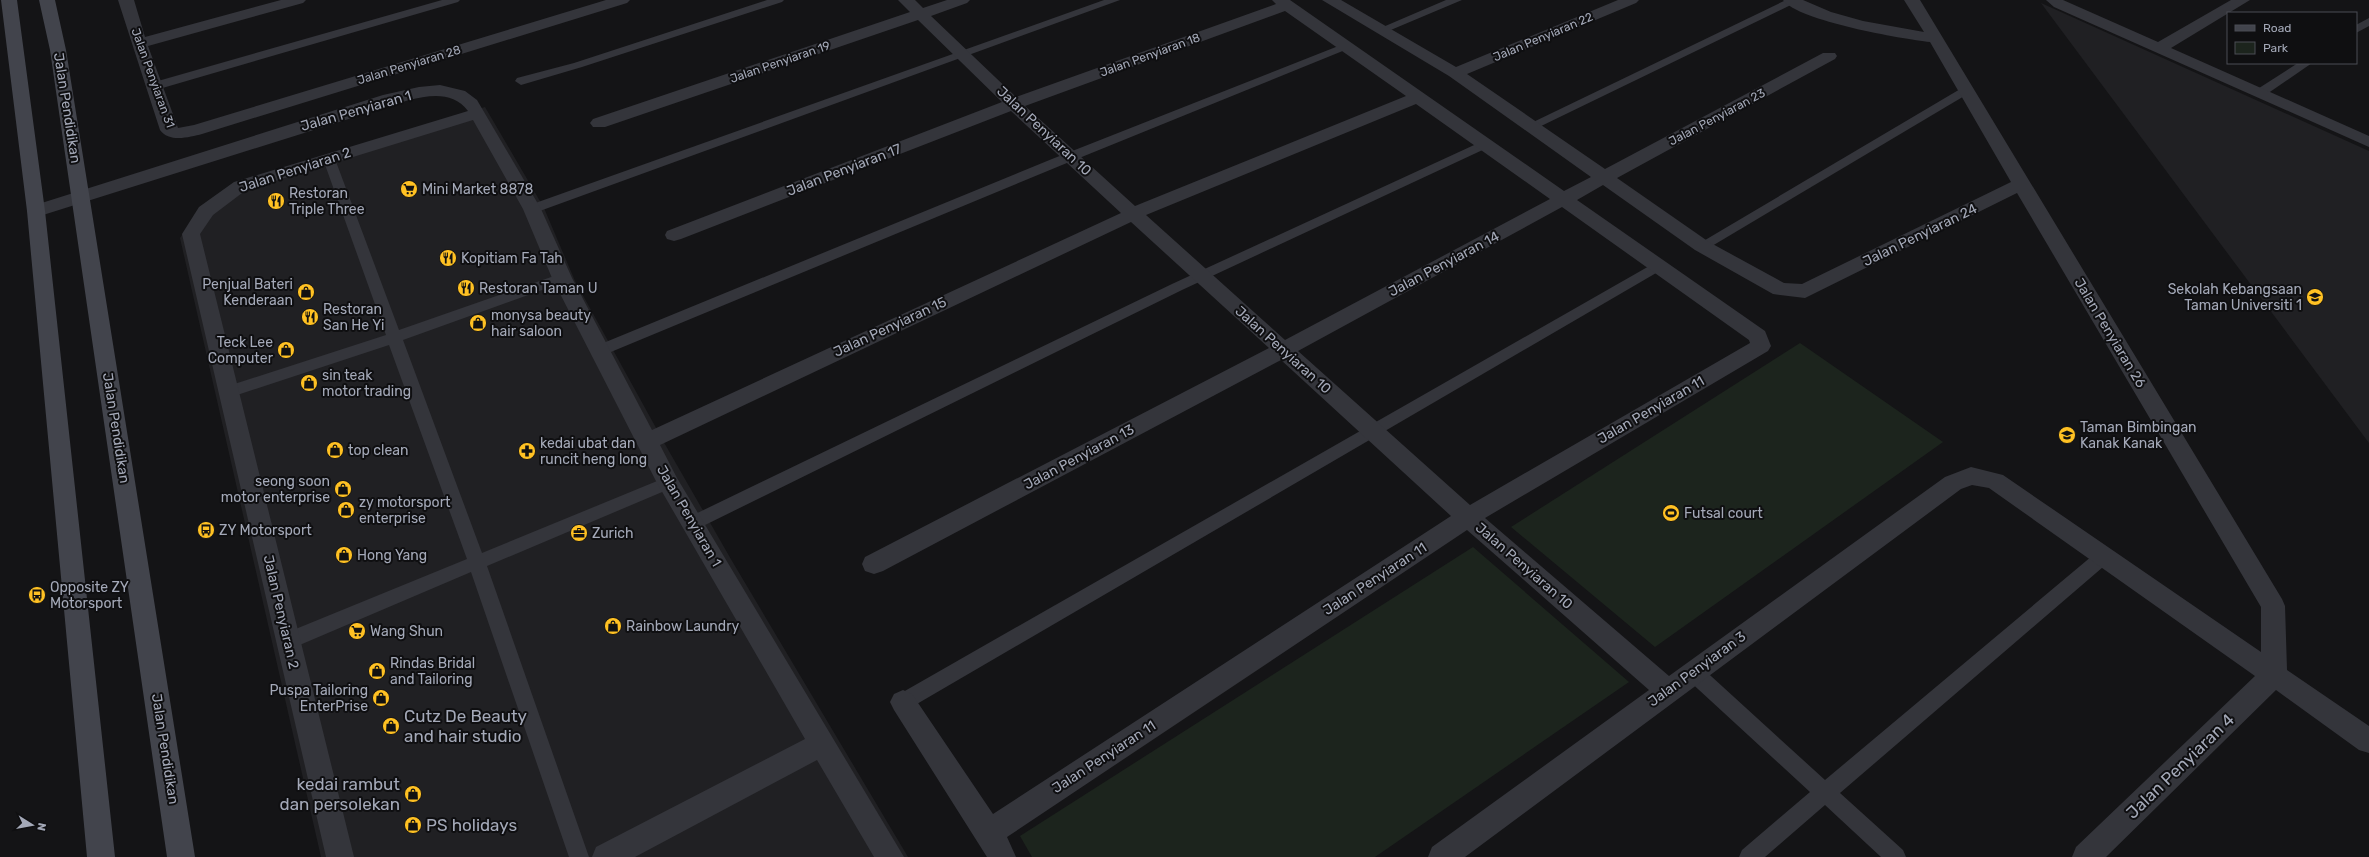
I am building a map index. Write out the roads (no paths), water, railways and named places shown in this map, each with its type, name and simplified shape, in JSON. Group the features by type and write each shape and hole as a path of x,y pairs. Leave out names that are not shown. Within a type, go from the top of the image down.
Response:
{"main road":[{"path":"9,0 36,211 101,857"},
{"name":"Jalan Pendidikan","path":"48,0 58,50 81,196 181,857"}],"street":[{"path":"139,44 298,0"},
{"name":"Jalan Penyiaran 28","path":"196,130 622,0"},
{"name":"Jalan Penyiaran 10","path":"906,0 1013,104 1133,214 1468,517 1668,691"},
{"name":"Jalan Penyiaran 19","path":"599,123 962,0"},
{"name":"Jalan Penyiaran 24","path":"1330,0 1455,73 1702,246 1780,289 1805,291 2021,184"},
{"name":"Jalan Penyiaran 22","path":"1455,73 1631,0"},
{"path":"1792,0 1815,12 1883,32 1934,38"},
{"path":"2160,48 2242,0"},
{"name":"Jalan Penyiaran 31","path":"130,1 139,44 155,86 169,130 177,134 196,130"},
{"name":"Jalan Penyiaran 26","path":"1911,1 1967,89 2021,184 2273,606 2274,675"},
{"path":"2060,1 2160,48 2369,142"},
{"path":"1283,2 1658,266"},
{"name":"Jalan Penyiaran 18","path":"1013,104 1283,2"},
{"name":"Jalan Penyiaran 23","path":"1604,177 1829,56"},
{"name":"Jalan Penyiaran 1","path":"36,211 389,99 422,92 448,91 468,100 478,113 532,209 562,278 601,350 668,483 890,857"},
{"name":"Jalan Penyiaran 15","path":"648,441 1133,214 1418,97"},
{"name":"Jalan Penyiaran 17","path":"674,235 1013,104"},
{"name":"Jalan Penyiaran 2","path":"340,857 191,234 206,211 240,186 478,113"},
{"name":"Jalan Penyiaran 14","path":"1283,350 1604,177"},
{"name":"Jalan Penyiaran 11","path":"989,833 1468,517 1761,346 1758,336 1658,266"},
{"name":"Jalan Penyiaran 13","path":"874,564 1283,350"},
{"name":"Jalan Penyiaran 3","path":"1442,857 1953,483 1971,476 1995,481 2369,741"},
{"name":"Jalan Penyiaran 4","path":"2086,857 2274,675"},
{"path":"903,702 989,833 1002,857"},
{"path":"606,857 823,743"}],"lane":[{"path":"155,86 454,0"},
{"path":"521,81 578,65 778,0"},
{"path":"532,209 1114,0"},
{"path":"1382,30 1456,0"},
{"path":"1531,126 1792,0"},
{"path":"2357,29 2369,21"},
{"path":"601,350 1071,156 1346,46"},
{"path":"2260,93 2304,64"},
{"path":"1702,246 1967,89"},
{"path":"693,523 1201,275 1485,144"},
{"path":"329,159 393,338 478,564 579,857"},
{"path":"903,702 1658,266"},
{"path":"228,392 393,338 562,278"},
{"path":"288,641 478,564 668,483"},
{"path":"1749,857 2104,556"},
{"path":"1693,672 1896,857"}],"place":[{"name":"Mini Market 8878","path":"409,189"},
{"name":"Restoran Triple Three","path":"276,201"},
{"name":"Kopitiam Fa Tah","path":"448,258"},
{"name":"Restoran Taman U","path":"466,288"},
{"name":"Penjual Bateri Kenderaan","path":"306,292"},
{"name":"Sekolah Kebangsaan Taman Universiti 1","path":"2315,297"},
{"name":"Restoran San He Yi","path":"310,317"},
{"name":"monysa beauty hair saloon","path":"478,323"},
{"name":"Teck Lee Computer","path":"286,350"},
{"name":"sin teak motor trading","path":"309,383"},
{"name":"Taman Bimbingan Kanak Kanak","path":"2067,435"},
{"name":"top clean","path":"335,450"},
{"name":"kedai ubat dan runcit heng long","path":"527,451"},
{"name":"seong soon motor enterprise","path":"343,489"},
{"name":"zy motorsport enterprise","path":"346,510"},
{"name":"Futsal court","path":"1671,513"},
{"name":"ZY Motorsport","path":"206,530"},
{"name":"Zurich","path":"579,533"},
{"name":"Hong Yang","path":"344,555"},
{"name":"Opposite ZY Motorsport","path":"37,595"},
{"name":"Rainbow Laundry","path":"613,626"},
{"name":"Wang Shun","path":"357,631"},
{"name":"Rindas Bridal and Tailoring","path":"377,671"},
{"name":"Puspa Tailoring EnterPrise","path":"381,698"},
{"name":"Cutz De Beauty and hair studio","path":"391,726"},
{"name":"kedai rambut dan persolekan","path":"413,794"},
{"name":"PS holidays","path":"413,825"}]}
